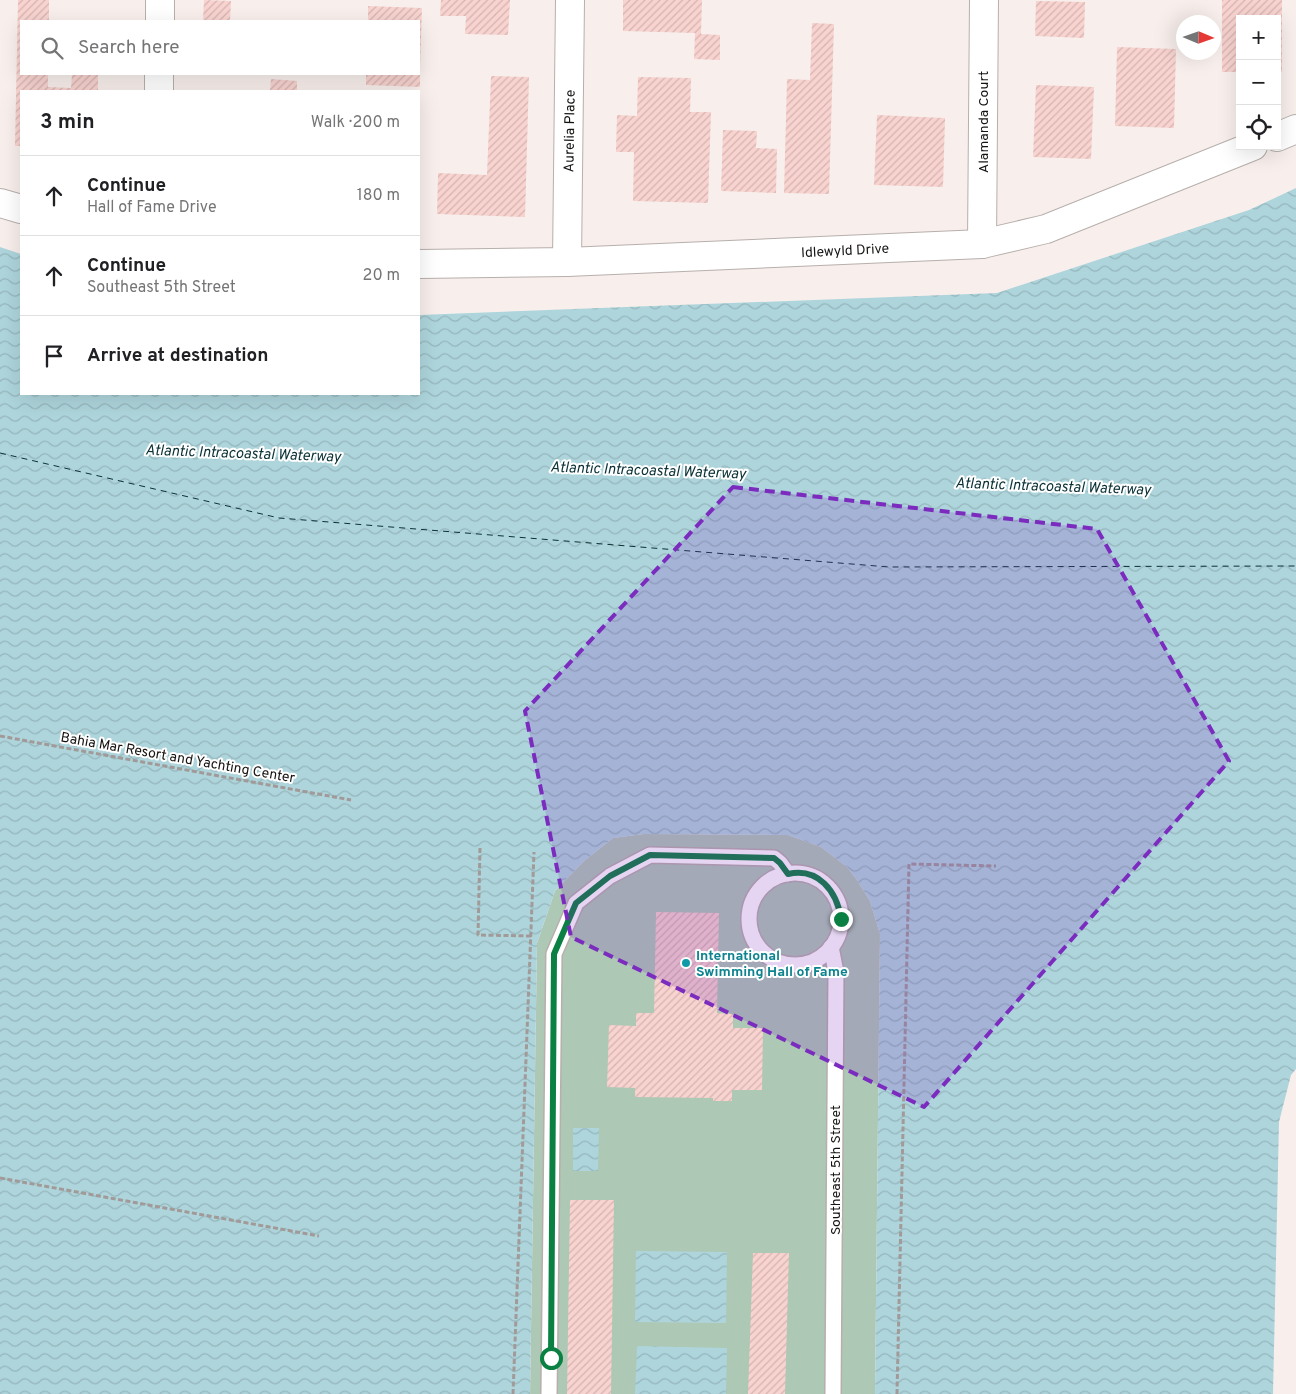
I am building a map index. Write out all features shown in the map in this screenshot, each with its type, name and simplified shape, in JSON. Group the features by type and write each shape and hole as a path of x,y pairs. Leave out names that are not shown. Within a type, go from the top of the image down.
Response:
{"street":[{"path":"160,0 160,20"},
{"name":"Aurelia Place","path":"567,262 570,0"},
{"name":"Alamanda Court","path":"982,244 984,0"},
{"path":"159,75 159,90"},
{"path":"1281,135 1296,129"},
{"name":"Idlewyld Drive","path":"420,264 567,262 982,244 1046,229 1243,150"},
{"path":"0,203 20,209"}],"lane":[{"path":"549,1394 554,954 576,903 610,876 650,855 774,858 788,874"},
{"path":"794,873 809,875 822,881 832,892 839,904 841,919 838,934 831,947 819,958 805,964 789,965 774,960 761,950 753,937 749,922 751,906 757,893 767,882 780,875 794,873"},
{"name":"Southeast 5th Street","path":"831,947 836,972 833,1394"}],"path":[{"name":"Bahia Mar Resort and Yachting Center","path":"0,736 351,800"},
{"path":"480,848 478,935 531,936"},
{"path":"513,1394 534,852"},
{"path":"897,1394 909,864 996,866"},
{"path":"0,1178 319,1236"}],"highlighted area":[{"path":"733,487 1097,529 1229,761 924,1107 571,937 525,711"}],"green space":[{"path":"644,834 788,835 821,847 847,867 870,901 880,934 875,1394 530,1394 537,943 555,891 584,861 613,838"}],"water":[{"name":"Atlantic Intracoastal Waterway","path":"1296,188 1296,1069 1291,1075 1279,1122 1273,1394 875,1394 880,934 870,901 847,867 821,847 788,835 644,834 613,838 584,861 555,891 537,943 530,1394 0,1394 0,247 20,254 20,395 420,395 420,315 997,293 1249,210"},
{"path":"573,1128 599,1128 598,1171 573,1171"},
{"path":"636,1251 727,1252 726,1323 635,1322"},
{"path":"637,1346 727,1348 726,1394 635,1394"}],"building":[{"path":"18,0 49,0 49,20 20,20 20,75 48,75 48,87 71,88 72,75 98,75 98,90 20,90 20,146 15,146"},
{"path":"204,0 231,1 230,20 203,20"},
{"path":"441,0 510,0 508,35 465,34 466,16 440,16"},
{"path":"623,0 702,0 701,34 720,35 720,60 694,59 695,33 623,31"},
{"path":"1222,0 1282,0 1282,72 1281,15 1236,15 1236,72 1222,72"},
{"path":"1036,1 1085,2 1084,38 1035,36"},
{"path":"368,6 422,8 420,68 420,20 368,20"},
{"path":"812,23 834,24 829,194 784,193 787,79 810,80"},
{"path":"1117,47 1176,49 1174,128 1115,126"},
{"path":"366,75 420,75 420,87 366,85"},
{"path":"491,76 529,77 525,217 437,214 438,173 487,175"},
{"path":"638,77 691,78 690,112 711,112 708,203 633,201 634,152 616,152 617,115 637,116"},
{"path":"271,79 297,81 297,90 270,90"},
{"path":"1036,85 1094,87 1091,159 1033,157"},
{"path":"877,115 945,118 943,187 874,185"},
{"path":"723,130 757,131 756,148 777,149 776,193 721,191"},
{"name":"International Swimming Hall of Fame","path":"656,912 719,913 717,1013 733,1014 733,1028 763,1028 762,1090 732,1090 732,1101 713,1101 713,1098 635,1097 635,1088 607,1087 609,1025 636,1026 636,1013 654,1013"},
{"path":"570,1200 614,1200 611,1394 567,1394"},
{"path":"753,1253 789,1253 785,1394 748,1394"}],"ferry route":[{"path":"0,453 279,518 889,567 1296,566"}],"place":[{"name":"International Swimming Hall of Fame","path":"686,963"}],"route":[{"path":"551,1358 554,954 576,903 610,876 650,855 774,858 788,874 809,875 822,881 832,892 839,904 841,919"}]}
